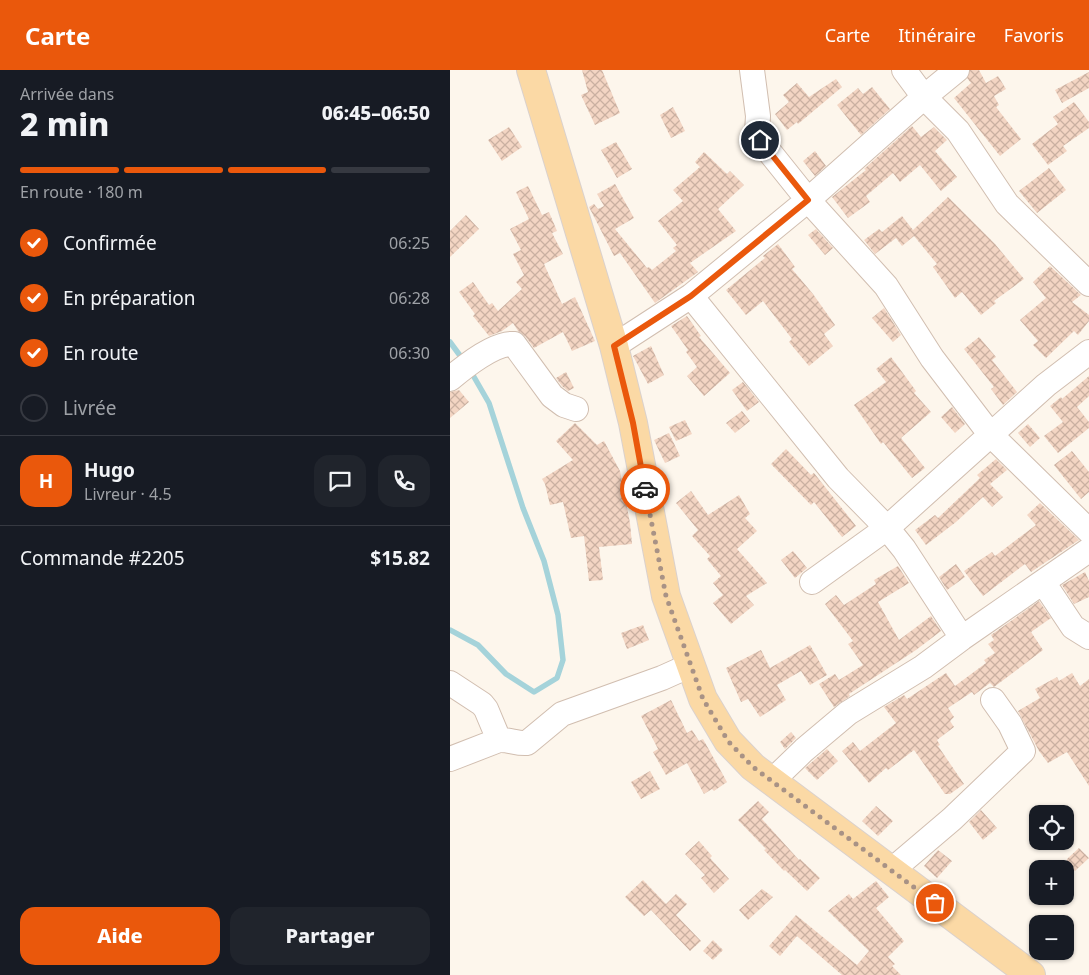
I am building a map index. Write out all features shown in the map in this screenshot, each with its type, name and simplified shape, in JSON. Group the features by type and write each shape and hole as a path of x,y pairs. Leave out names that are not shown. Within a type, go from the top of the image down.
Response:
{"main road":[{"path":"531,70 614,346 633,423 666,596 703,699 728,741 753,767 1031,975"}],"street":[{"path":"752,70 758,116 757,132 760,140 808,200 886,286 932,358 990,434 1089,531"},
{"path":"904,70 924,97 958,131 1008,204 1089,284"},
{"path":"614,346 691,296 808,200 924,97 958,70"},
{"path":"691,296 838,478 887,528 904,550 962,638"},
{"path":"460,371 500,345 506,343 514,344 552,396 564,406 576,409"},
{"path":"812,582 887,528 1046,385 1089,352"},
{"path":"772,781 804,750 848,713 923,667 1089,550"},
{"path":"1043,582 1073,628 1089,637"},
{"path":"450,759 498,740 504,739 523,744 527,743 562,714 691,666"},
{"path":"450,683 482,704 486,709 498,740"},
{"path":"892,870 952,819 1023,751 1010,724 993,700"}],"building":[{"path":"582,70 602,70 620,113 595,125 581,95 588,92"},
{"path":"970,70 979,70 986,83 998,76 1006,89 994,96 999,105 996,107 1021,139 1000,156 954,98 971,83 967,78"},
{"path":"1089,72 1089,88 1062,103 1055,90"},
{"path":"836,79 842,87 798,124 797,122 787,130 775,114 789,102 783,95 797,83 809,97"},
{"path":"872,87 890,109 861,135 837,105 858,88 863,94"},
{"path":"1074,102 1089,122 1089,128 1063,146 1067,151 1048,165 1032,144 1058,124 1053,117"},
{"path":"673,107 685,131 671,138 660,115"},
{"path":"912,126 921,137 934,127 947,140 935,151 957,177 941,191 920,165 900,182 893,173 866,196 870,202 848,218 832,197 866,170 864,169"},
{"path":"509,127 522,147 502,161 488,140"},
{"path":"616,142 632,169 617,178 601,150"},
{"path":"815,151 826,166 815,176 803,161"},
{"path":"704,152 727,174 730,171 744,185 718,209 736,231 690,263 698,272 655,303 620,253 614,256 589,207 594,204 598,209 604,206 597,194 615,184 634,218 615,229 647,268 649,267 652,270 676,251 673,248 677,245 658,221 683,201 673,190 700,167 695,162"},
{"path":"1049,168 1066,190 1037,213 1019,191"},
{"path":"528,186 542,215 549,212 557,231 552,233 563,254 544,264 562,304 575,297 595,341 572,351 563,332 534,348 513,323 502,331 489,336 473,316 475,314 459,292 473,282 489,305 492,303 498,311 522,289 516,282 524,275 513,254 521,250 510,229 529,219 516,192"},
{"path":"948,197 995,244 1024,279 994,301 996,303 981,315 962,292 955,298 933,267 937,264 914,236 902,246 896,238 875,254 864,240 879,229 882,232 902,216 913,230"},
{"path":"466,215 479,229 450,257 450,231"},
{"path":"816,229 833,248 825,255 808,235"},
{"path":"778,244 795,267 792,269 835,325 824,334 833,346 809,366 789,342 792,339 763,301 746,315 726,290 765,258 763,256"},
{"path":"1050,266 1081,295 1072,302 1089,315 1089,321 1078,335 1074,331 1046,358 1033,345 1038,341 1020,320 1046,298 1033,282"},
{"path":"884,308 901,335 893,342 872,318"},
{"path":"687,316 701,336 699,337 730,373 704,396 687,376 697,367 686,352 688,350 671,326"},
{"path":"979,337 996,357 992,360 1017,392 1003,405 991,389 994,387 964,349"},
{"path":"651,346 664,375 648,384 633,356"},
{"path":"891,357 916,391 914,393 931,412 901,438 925,468 912,478 883,442 881,444 854,405 886,382 876,369"},
{"path":"566,372 574,388 568,391 556,378"},
{"path":"1089,376 1089,396 1077,407 1089,422 1089,428 1058,453 1044,436 1063,422 1050,406 1061,397 1062,399"},
{"path":"743,382 759,402 747,411 732,390"},
{"path":"459,390 469,402 450,418 450,392"},
{"path":"952,407 965,424 955,433 941,417"},
{"path":"742,411 750,421 735,433 726,423"},
{"path":"685,420 692,434 676,441 669,427"},
{"path":"575,423 597,445 604,441 620,471 630,523 632,544 599,547 603,580 589,581 584,536 571,538 563,502 550,505 542,479 573,460 556,441"},
{"path":"1028,424 1040,438 1030,447 1018,433"},
{"path":"669,433 680,456 665,463 654,440"},
{"path":"786,449 811,475 814,473 856,526 842,537 814,502 811,505 771,464"},
{"path":"1072,451 1089,472 1089,492 1081,499 1054,465"},
{"path":"996,459 1007,470 990,484 1003,497 992,507 983,497 956,522 926,545 915,530 935,515 938,518 980,478 977,475"},
{"path":"691,491 708,515 739,495 750,514 745,518 757,531 737,549 767,583 746,596 754,605 731,624 713,603 723,595 713,583 721,576 707,559 710,556 692,536 698,530 676,503"},
{"path":"1040,503 1079,540 1031,572 1025,564 983,596 964,571 992,552 995,556 1036,525 1027,515"},
{"path":"793,551 807,568 795,578 781,560"},
{"path":"956,564 965,577 947,590 939,577"},
{"path":"898,566 909,583 878,602 899,640 931,616 941,631 916,650 849,694 850,696 834,707 819,684 835,674 839,680 863,665 848,644 853,641 825,604 836,595 844,605 876,584 874,580"},
{"path":"1085,572 1089,581 1089,597 1074,604 1062,585"},
{"path":"1039,601 1051,618 1031,632 1043,650 994,687 990,683 974,695 972,692 948,708 954,717 950,721 954,727 937,740 940,745 938,746 964,784 950,794 945,794 914,750 888,770 886,768 869,783 842,751 853,742 860,751 896,723 884,707 904,695 907,699 946,673 955,686 986,663 984,660 995,653 988,644 994,640 991,635"},
{"path":"643,625 649,640 627,649 621,633"},
{"path":"810,645 827,675 810,685 801,671 777,685 786,700 760,717 748,699 741,702 726,668 761,650 770,668"},
{"path":"1072,673 1080,686 1089,679 1089,786 1067,752 1048,763 1039,751 1018,711 1040,698 1035,689 1057,677 1059,681"},
{"path":"671,700 687,733 692,730 699,741 703,739 727,782 714,791 712,789 704,794 687,763 666,775 653,752 658,749 641,716"},
{"path":"791,732 796,738 785,749 780,742"},
{"path":"827,749 838,761 817,780 805,768"},
{"path":"650,771 660,789 641,799 631,782"},
{"path":"758,801 769,812 762,819 799,860 820,878 807,891 784,871 738,820"},
{"path":"876,806 893,821 878,836 862,821"},
{"path":"981,810 997,828 983,840 969,822"},
{"path":"699,841 712,856 710,858 729,879 714,893 701,878 705,875 685,854"},
{"path":"1079,848 1089,858 1075,871 1074,860 1067,859"},
{"path":"938,850 952,861 937,878 924,866"},
{"path":"643,880 666,904 676,894 687,904 676,915 701,941 690,951 651,910 644,916 625,897"},
{"path":"876,881 889,897 876,908 904,941 888,957 895,964 892,966 901,975 842,975 797,936 780,956 769,946 796,915 857,965 869,951 828,911 849,894 853,899"},
{"path":"762,889 773,897 748,920 739,910"},
{"path":"713,940 723,950 713,960 703,951"}],"waterway":[{"path":"450,342 464,361"},
{"path":"450,630 478,645 506,674 534,692 557,678 563,660 558,615 544,561 523,508 489,403 470,370"}],"way so far":[{"path":"645,489 666,596 703,699 728,741 753,767 935,903"}],"route":[{"path":"645,489 633,423 614,346 691,296 808,200 760,140"}]}
